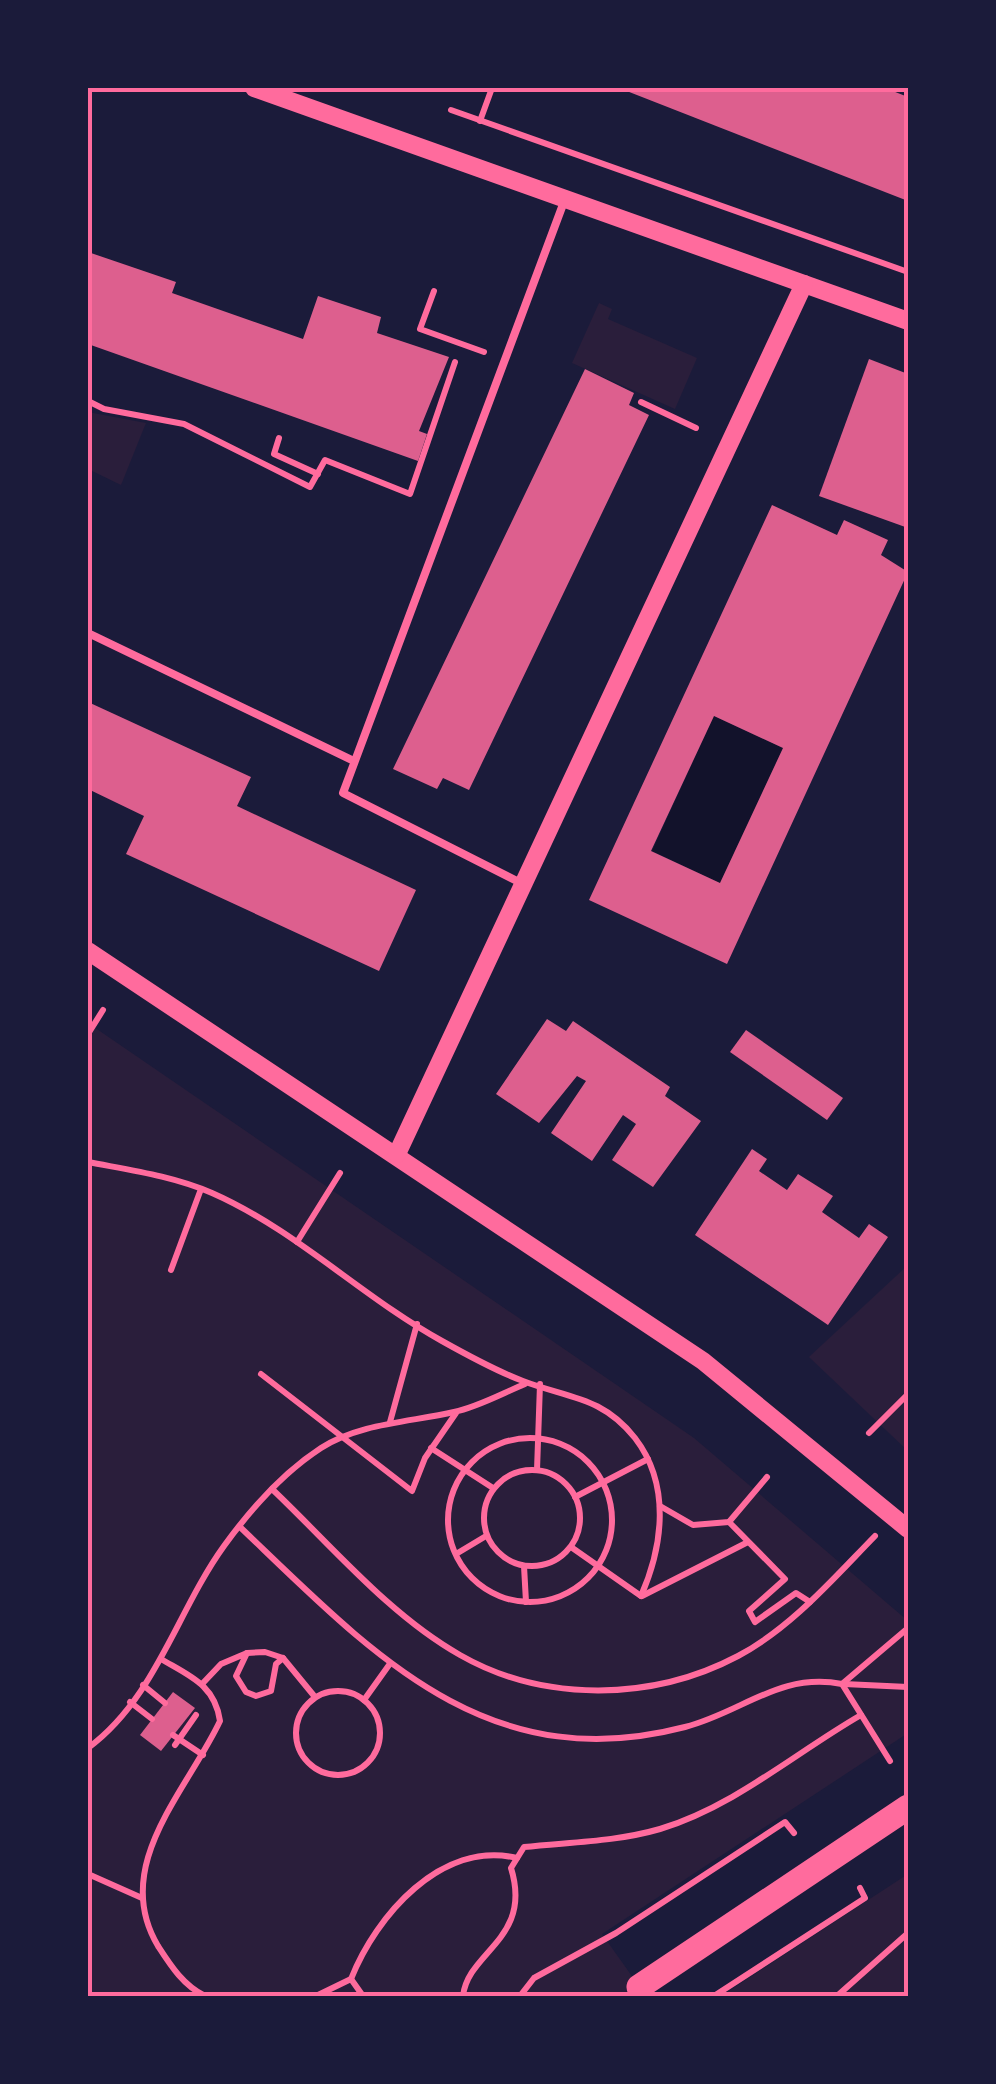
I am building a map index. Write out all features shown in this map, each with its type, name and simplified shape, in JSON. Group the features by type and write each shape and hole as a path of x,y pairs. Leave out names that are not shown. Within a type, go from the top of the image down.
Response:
{"main road":[{"path":"639,1987 908,1807"}],"street":[{"path":"254,88 908,321"},
{"path":"396,1154 804,284"},
{"path":"88,951 703,1361 908,1529"}],"lane":[{"path":"522,884 344,793 564,199"},
{"path":"88,633 354,762"}],"path":[{"path":"480,121 492,88"},
{"path":"451,110 908,272"},
{"path":"434,290 420,329 504,359"},
{"path":"88,401 104,410 184,424 310,487 325,460 410,494 455,362"},
{"path":"641,402 696,428"},
{"path":"280,438 274,454 318,474"},
{"path":"88,1034 103,1010"},
{"path":"88,1162 152,1174 201,1189 264,1219 417,1324 526,1383 578,1395 604,1410 634,1437 648,1459 660,1506 660,1543 641,1596"},
{"path":"297,1242 340,1173"},
{"path":"171,1270 201,1189"},
{"path":"390,1422 417,1324"},
{"path":"261,1374 412,1490 430,1448 458,1412"},
{"path":"88,1748 110,1731 161,1659 223,1547 272,1489 323,1446 390,1422 458,1412 526,1383"},
{"path":"537,1470 540,1384"},
{"path":"869,1433 908,1394"},
{"path":"538,1438 573,1450 603,1483 612,1526 598,1566 563,1595 526,1602 487,1590 471,1577 456,1554 448,1522 450,1502 464,1470 483,1452 501,1442 538,1438"},
{"path":"430,1448 493,1488"},
{"path":"575,1497 648,1459"},
{"path":"521,1470 537,1470 558,1478 575,1497 580,1524 571,1546 556,1559 524,1566 495,1550 486,1536 483,1520 493,1488 521,1470"},
{"path":"660,1506 693,1525 729,1522 767,1477"},
{"path":"272,1489 395,1607 460,1655 511,1678 573,1691 627,1689 690,1678 740,1655 810,1602 882,1529"},
{"path":"729,1522 785,1579 749,1611 756,1622 796,1593 810,1602"},
{"path":"240,1527 389,1665 439,1698 496,1724 585,1739 645,1736 703,1723 789,1682 818,1679 908,1688"},
{"path":"456,1554 486,1536"},
{"path":"641,1596 748,1542"},
{"path":"571,1546 641,1596"},
{"path":"524,1566 526,1602"},
{"path":"842,1684 908,1628"},
{"path":"203,1683 220,1664 247,1652 266,1652 282,1658 315,1698"},
{"path":"247,1652 240,1661 237,1683 256,1696 270,1690 276,1664 282,1658"},
{"path":"161,1659 203,1683 217,1701 220,1721 145,1858 142,1898 151,1934 170,1966 192,1990 204,1996"},
{"path":"364,1700 389,1665"},
{"path":"842,1684 890,1760"},
{"path":"142,1686 164,1703"},
{"path":"345,1691 364,1700 380,1724 376,1753 355,1772 336,1776 309,1764 295,1739 297,1720 315,1698 345,1691"},
{"path":"130,1702 152,1720"},
{"path":"464,1996 465,1982 496,1948 514,1909 518,1888 511,1868 524,1847 587,1844 688,1818 765,1777 860,1715"},
{"path":"191,1719 176,1740 202,1755"},
{"path":"520,1996 534,1978 616,1933 785,1822 794,1833"},
{"path":"316,1996 351,1979 364,1948 410,1892 476,1856 493,1853 517,1858"},
{"path":"88,1874 142,1898"},
{"path":"714,1996 865,1898 860,1888"},
{"path":"837,1996 908,1934"},
{"path":"351,1979 363,1996"}],"shaded area":[{"path":"599,303 612,309 608,319 697,358 675,409 572,363"},
{"path":"88,412 146,423 121,485 88,469"},
{"path":"714,716 783,748 720,883 652,851"},
{"path":"88,1023 694,1438 908,1621 908,1733 602,1934 646,1996 88,1996"},
{"path":"908,1265 908,1451 809,1357"},
{"path":"908,1874 908,1996 721,1996"}],"building":[{"path":"619,88 885,88 908,97 908,201"},
{"path":"88,252 176,282 172,293 303,339 318,296 381,317 377,333 449,357 419,431 427,434 418,461 88,344"},
{"path":"869,359 908,374 908,528 819,496"},
{"path":"585,369 634,393 629,405 649,415 469,790 443,778 437,789 393,769"},
{"path":"772,505 837,535 844,520 888,540 881,555 908,572 727,964 589,900","holes":["714,716 783,748 720,883 651,851"]},
{"path":"88,702 251,777 237,806 416,890 379,971 126,854 144,816 88,789"},
{"path":"547,1019 566,1031 573,1021 670,1087 665,1096 701,1121 653,1187 612,1160 636,1124 623,1115 592,1161 551,1133 586,1081 577,1076 539,1123 496,1094"},
{"path":"746,1030 843,1098 827,1120 730,1052"},
{"path":"752,1149 767,1159 759,1171 787,1190 798,1174 833,1196 822,1212 859,1238 869,1224 888,1237 828,1325 695,1235"},
{"path":"173,1692 195,1708 161,1751 140,1735"}]}
